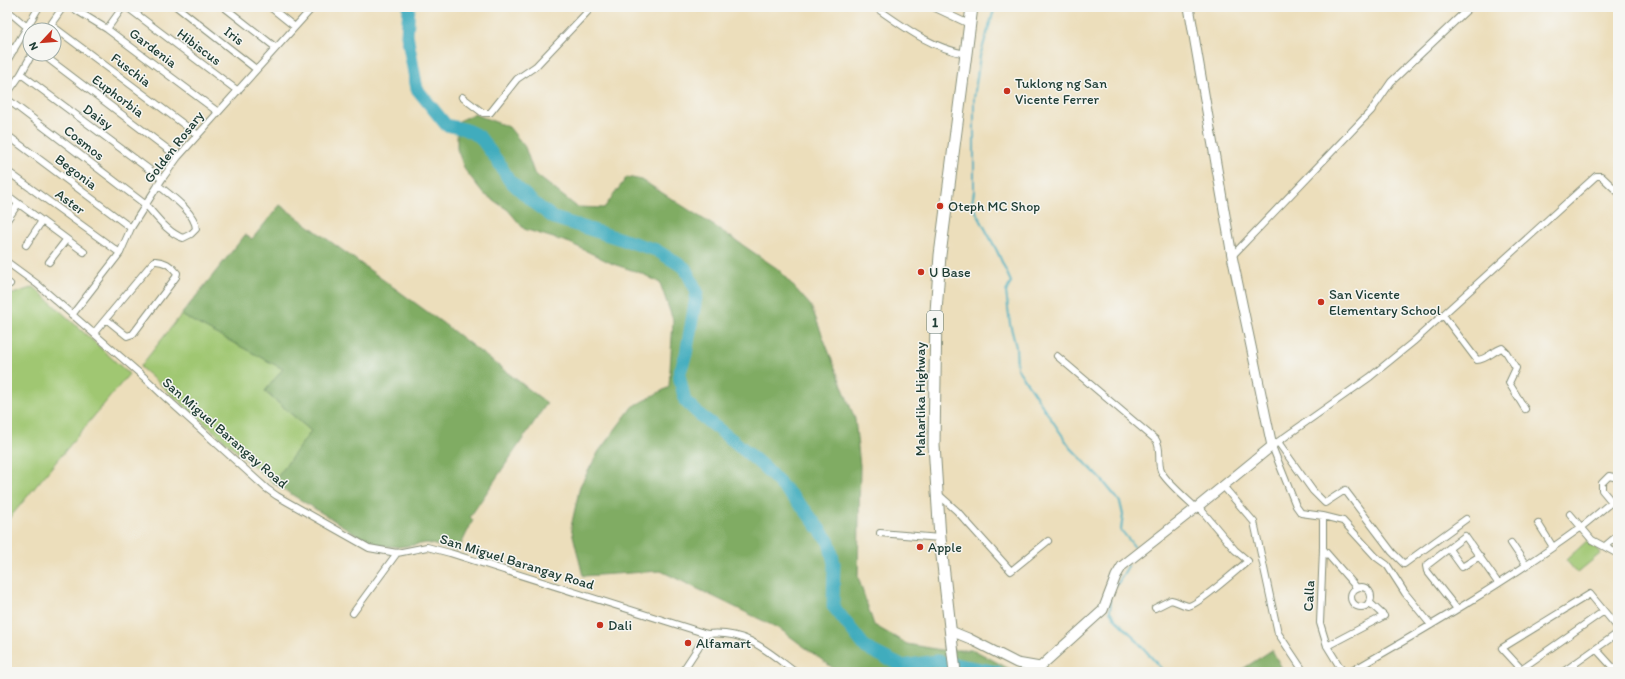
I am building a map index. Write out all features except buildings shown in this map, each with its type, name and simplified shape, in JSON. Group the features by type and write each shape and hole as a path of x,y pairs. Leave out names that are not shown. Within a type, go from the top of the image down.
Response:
{"highway":[{"name":"Maharlika Highway","path":"955,672 940,538 934,446 936,312 940,255 972,7"}],"street":[{"path":"30,22 39,7"},
{"path":"53,22 64,7"},
{"name":"Gardenia","path":"71,7 107,28 218,112"},
{"path":"107,28 123,7"},
{"name":"Hibiscus","path":"127,7 238,91"},
{"name":"Iris","path":"178,7 256,69"},
{"path":"224,7 276,47"},
{"path":"270,7 295,27"},
{"name":"Golden Rosary","path":"72,315 120,253 131,228 158,185 178,157 313,7"},
{"path":"462,97 483,113 490,113 517,79 536,66 592,7"},
{"path":"875,7 914,34 949,51 966,54"},
{"path":"934,7 969,24"},
{"path":"1189,7 1232,256 1275,444 1296,506 1301,513 1343,521 1376,557 1387,565 1405,593 1431,625"},
{"path":"1232,256 1371,111 1391,82 1470,7"},
{"path":"7,10 22,23"},
{"path":"7,61 22,36"},
{"name":"Fuschia","path":"62,36 198,135"},
{"path":"7,45 14,50"},
{"path":"7,94 28,62"},
{"name":"Euphorbia","path":"53,62 178,157"},
{"name":"Daisy","path":"21,74 162,179"},
{"name":"Cosmos","path":"7,99 146,206 163,224 179,236 186,237 195,231 196,225 194,221 185,208 158,185"},
{"name":"Begonia","path":"7,136 131,228"},
{"name":"Aster","path":"7,171 120,253"},
{"path":"951,635 968,638 1017,663 1043,670 1103,610 1116,576 1122,566 1275,444 1370,377 1413,342 1596,176 1601,176 1618,192"},
{"path":"7,195 84,252"},
{"path":"7,220 18,204"},
{"path":"26,245 42,221"},
{"path":"50,262 66,240"},
{"path":"94,333 154,261 165,263 177,273 176,277 133,334 127,336 106,319"},
{"name":"San Miguel Barangay Road","path":"7,262 37,284 94,333 267,489 369,548 397,553 427,547 707,634 734,635 746,638 766,650 795,672"},
{"path":"1443,315 1477,360 1483,359 1494,351 1502,348 1506,352 1516,368 1509,383 1525,409"},
{"path":"1057,356 1156,440 1159,444 1159,463 1161,472 1197,507 1235,550 1248,561 1195,604 1188,606 1171,600 1155,608"},
{"path":"1275,444 1313,491 1325,503 1345,490 1392,552 1404,564 1466,519"},
{"path":"1612,502 1602,490 1602,483 1609,476 1618,478"},
{"path":"1223,486 1254,522 1278,633 1304,672"},
{"path":"937,494 957,511 1011,571 1048,541"},
{"path":"1350,672 1457,610 1526,565 1581,528 1618,497"},
{"path":"1570,514 1592,540 1618,554"},
{"name":"Calla","path":"1323,516 1320,623 1327,646 1343,672"},
{"path":"1538,523 1553,547"},
{"path":"880,533 940,538"},
{"path":"1457,610 1426,569 1428,564 1466,536 1498,583"},
{"path":"1605,546 1618,536"},
{"path":"1511,543 1526,565"},
{"path":"1448,549 1462,567 1480,556"},
{"path":"1323,550 1357,588"},
{"path":"353,613 397,553"},
{"path":"1364,587 1369,590 1371,596 1370,602 1361,606 1355,604 1352,595 1357,588 1364,587"},
{"path":"1604,611 1522,670 1502,648 1590,594 1604,611 1618,628"},
{"path":"1327,646 1384,616 1370,602"},
{"path":"1563,672 1618,633"},
{"path":"682,672 707,634"},
{"path":"1596,648 1617,672"},
{"path":"1573,666 1579,672"}],"green space":[{"path":"474,114 509,127 525,147 534,173 577,207 604,208 627,177 642,180 778,269 811,306 855,419 860,466 858,577 874,625 907,644 941,650 974,650 1015,672 841,672 837,671 780,629 661,571 583,576 571,527 580,486 599,451 632,407 669,387 673,320 660,283 641,273 613,264 570,243 524,229 508,210 484,194 465,170 457,149 457,122"},
{"path":"280,205 440,321 547,403 470,517 473,520 458,551 427,543 399,547 374,545 273,483 311,431 265,391 283,369 181,315 245,235 252,239"},
{"path":"34,287 129,374 7,521 7,296"},
{"path":"181,315 283,369 265,392 311,431 273,483 140,367"},
{"path":"1589,539 1601,553 1577,573 1566,560"},
{"path":"1272,650 1284,672 1238,672"}],"waterway":[{"path":"409,7 407,35 417,89 446,125 464,129 479,136 499,163 509,180 535,204 554,218 656,250 685,268 697,292 686,354 679,375 685,401 701,416 735,442 765,468 805,510 829,542 834,563 833,606 866,648 902,666 937,661 997,672"},
{"path":"995,7 980,56 974,98 974,191 972,204 997,251 1011,282 1006,292 1010,324 1016,347 1017,368 1070,447 1102,480 1120,502 1123,515 1121,530 1137,550"},
{"path":"1117,585 1128,566"},
{"path":"1111,600 1110,611 1116,620 1133,636 1164,672"}],"place":[{"name":"Tuklong ng San Vicente Ferrer","path":"1007,91"},
{"name":"Oteph MC Shop","path":"940,206"},
{"name":"U Base","path":"921,272"},
{"name":"San Vicente Elementary School","path":"1321,302"},
{"name":"Apple","path":"920,547"},
{"name":"Dali","path":"600,625"},
{"name":"Alfamart","path":"688,643"}]}
